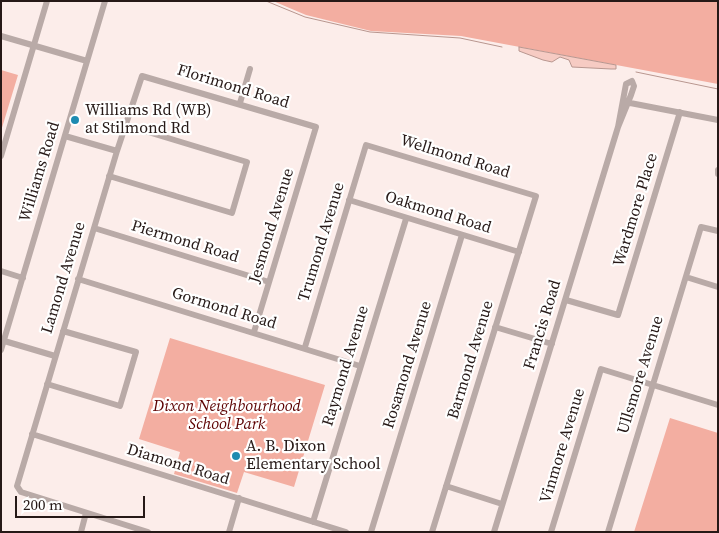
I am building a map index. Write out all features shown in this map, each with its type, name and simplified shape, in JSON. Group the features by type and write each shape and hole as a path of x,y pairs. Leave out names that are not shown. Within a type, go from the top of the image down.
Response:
{"street":[{"path":"1,156 47,1"},
{"name":"Williams Road","path":"1,350 104,1"},
{"path":"1,36 87,61"},
{"path":"240,104 250,69"},
{"name":"Florimond Road","path":"142,76 316,127"},
{"name":"Lamond Avenue","path":"86,513 18,490 17,483 116,151 142,76"},
{"name":"Francis Road","path":"494,532 626,102 680,112"},
{"path":"680,112 718,120"},
{"name":"Wardmore Place","path":"566,300 618,315 680,112"},
{"path":"109,176 232,214 246,162 125,125"},
{"name":"Jesmond Avenue","path":"254,332 316,127"},
{"path":"65,136 116,151"},
{"name":"Wellmond Road","path":"366,145 536,196"},
{"name":"Trumond Avenue","path":"304,348 366,145"},
{"name":"Barmond Avenue","path":"432,532 536,196"},
{"name":"Oakmond Road","path":"350,200 518,252"},
{"name":"Raymond Avenue","path":"313,522 406,218"},
{"name":"Ullsmore Avenue","path":"608,532 701,227 718,231"},
{"name":"Piermond Road","path":"94,228 269,282"},
{"name":"Rosamond Avenue","path":"371,532 462,235"},
{"path":"1,272 23,278"},
{"path":"686,277 718,287"},
{"name":"Gormond Road","path":"78,279 360,366"},
{"path":"495,327 552,344"},
{"path":"47,384 120,406 136,352 63,331"},
{"path":"3,340 55,356"},
{"name":"Vinmore Avenue","path":"551,532 601,369 652,385"},
{"path":"652,385 718,405"},
{"name":"Diamond Road","path":"32,434 346,532"},
{"path":"446,486 502,504"},
{"path":"229,532 239,498"},
{"path":"80,532 86,513 148,532"}],"green space":[{"path":"273,1 718,1 718,84 461,36 371,31 306,15"},
{"path":"1,70 18,75 1,131"},
{"name":"Dixon Neighbourhood School Park","path":"170,338 325,385 294,487 244,472 237,493 174,474 180,452 139,439"},
{"path":"670,418 718,433 718,532 634,532"}],"shaded area":[{"path":"519,47 616,65 616,69 572,67 569,60 560,57 552,62 543,60 519,51"}],"waterway":[{"path":"266,1 305,17 370,32 460,38 502,47"},
{"path":"636,72 718,89"}],"place":[{"name":"Williams Rd (WB) at Stilmond Rd","path":"75,120"},
{"name":"A. B. Dixon Elementary School","path":"236,456"}]}
